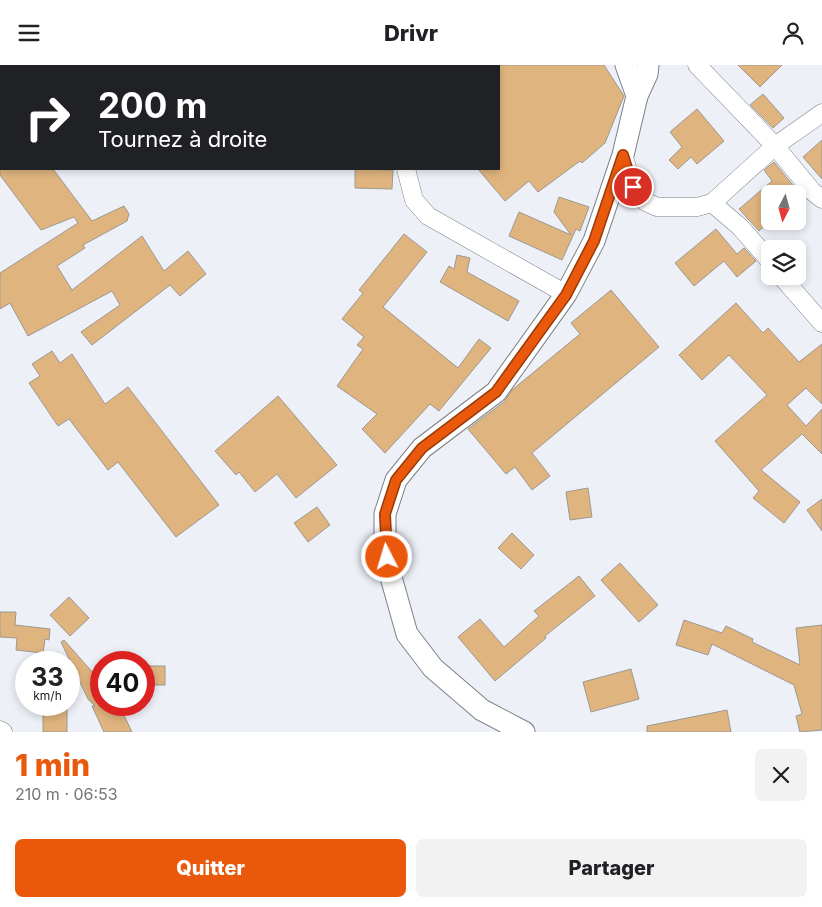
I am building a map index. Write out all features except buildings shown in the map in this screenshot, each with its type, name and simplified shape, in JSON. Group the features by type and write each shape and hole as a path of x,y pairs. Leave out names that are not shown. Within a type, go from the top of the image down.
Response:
{"street":[{"path":"626,65 637,96"},
{"path":"524,732 482,709 433,668 407,634 389,570 385,514 396,480 422,448 496,392 566,295 594,241 623,155 637,96 648,65"},
{"path":"698,65 775,146 812,191 822,199"},
{"path":"623,155 633,187 646,201 657,207 697,207 712,203 775,146 822,113"},
{"path":"406,170 414,200 428,216 566,295"},
{"path":"712,203 740,227 761,251"},
{"path":"789,285 822,323"}],"route":[{"path":"387,557 385,514 396,480 422,448 496,392 566,295 594,241 623,155 633,187"}]}
